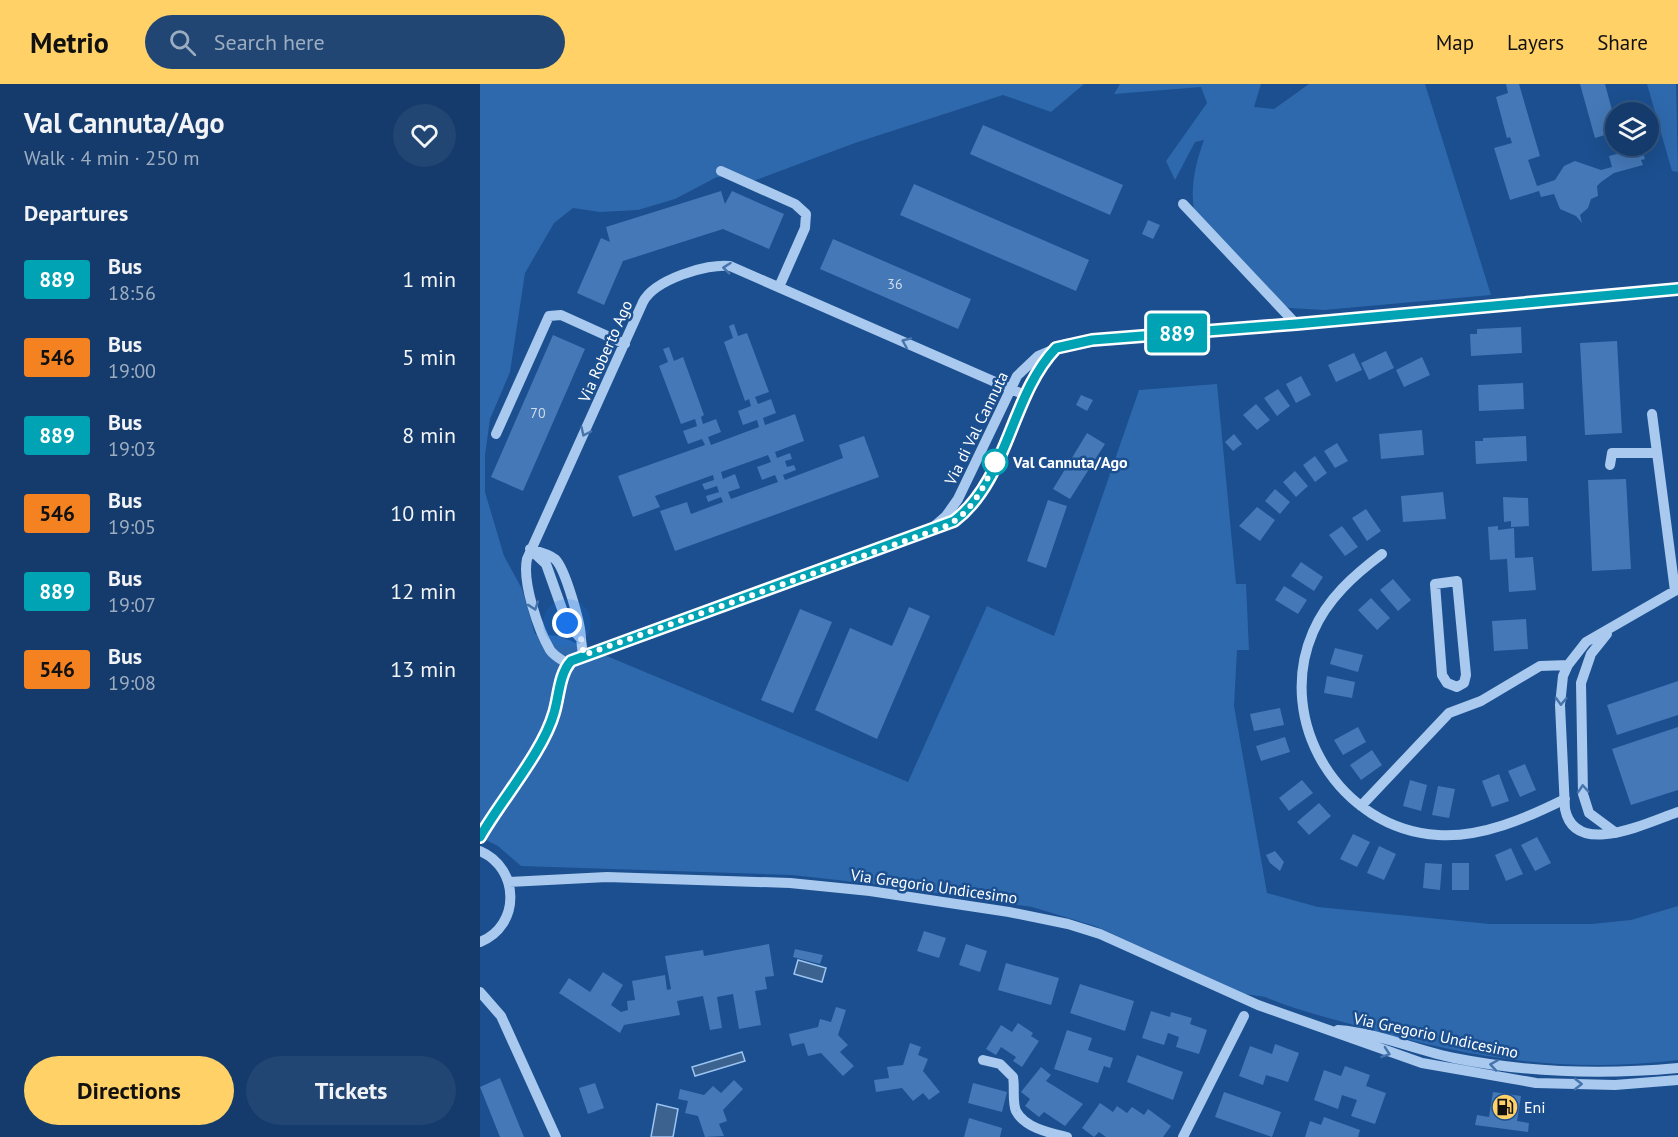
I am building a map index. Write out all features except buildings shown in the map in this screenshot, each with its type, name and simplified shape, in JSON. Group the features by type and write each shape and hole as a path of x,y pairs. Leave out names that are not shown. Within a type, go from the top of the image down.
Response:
{"street":[{"path":"721,171 795,204 806,214 805,228 779,287"},
{"path":"1183,204 1296,324"},
{"name":"Via Roberto Ago","path":"568,664 550,651 532,603 526,569 530,549 646,297 653,288 664,281 727,265 1027,396"},
{"name":"Via di Val Cannuta","path":"930,530 946,516 958,499 1010,388 1033,359 1056,348 1092,340 1296,324 1678,288"},
{"path":"496,434 549,316 561,315 625,344"},
{"name":"Via di Val Cannuta","path":"568,664 584,655 954,521 979,495 1047,357 1056,348"},
{"path":"1652,414 1676,590 1586,642 1568,665 1560,697 1565,799 1568,820 1575,829 1596,835 1616,832 1678,812"},
{"path":"1610,465 1612,453 1657,453"},
{"path":"530,549 546,564 567,623 581,639 584,655"},
{"path":"1382,554 1347,583 1320,617 1310,640 1301,680 1303,715 1316,753 1334,782 1361,806 1382,819 1410,830 1454,835 1507,824 1565,799"},
{"path":"1457,581 1466,675 1464,683 1457,687 1447,683 1442,675 1436,584 1457,581"},
{"path":"1616,626 1598,643 1591,654 1583,673 1580,694 1584,799 1593,817 1616,832"},
{"path":"480,837 545,734 568,664"},
{"path":"1361,806 1449,713 1481,701 1540,666 1568,665"},
{"path":"480,851 501,866 509,882 512,896 507,918 493,935 480,942"},
{"name":"Via Gregorio Undicesimo","path":"509,882 607,877 789,883 861,890 1018,914 1068,924 1100,934 1243,999 1332,1030 1372,1048 1422,1064 1512,1080 1615,1085 1678,1080"},
{"path":"480,992 501,1016 556,1137"},
{"path":"1183,1137 1244,1016"},
{"name":"Via Gregorio Undicesimo","path":"1332,1030 1365,1034 1454,1058 1529,1070 1594,1073 1678,1068"},
{"path":"983,1060 1000,1064 1013,1077 1016,1110 1021,1117 1044,1131 1067,1137"}],"shaded area":[{"path":"480,84 1084,84 1051,112 1003,95 855,143 753,181 729,176 717,177 675,199 638,210 600,212 573,208 554,223 525,273 510,372 490,419 485,455 485,492 504,556 522,589 535,634 559,636 908,782 987,606 1054,636 1139,390 1217,384 1236,584 1246,584 1249,650 1237,650 1234,706 1267,893 1318,907 1490,924 1592,924 1631,920 1678,906 1678,1060 1636,1064 1556,1064 1479,1055 1401,1038 1312,1014 1265,997 1245,994 1095,926 1032,907 792,875 521,866 498,846 480,837"},
{"path":"1120,84 1261,84 1254,107 1274,109 1309,84 1425,84 1491,295 1324,310 1289,308 1276,301 1194,210 1194,174 1204,140 1195,142 1175,180 1166,161 1207,103 1201,87 1114,94"},
{"path":"1647,84 1676,84 1678,172 1672,171 1659,126 1659,102 1652,102"},
{"path":"798,960 826,968 822,982 794,974"},
{"path":"742,1052 745,1061 695,1076 692,1067"},
{"path":"657,1104 678,1109 673,1137 651,1137"}],"bus line":[{"name":"889","path":"480,837 545,734 552,720 559,688 571,661 930,530 944,527 954,521 966,511 983,488 1036,377 1047,357 1056,348 1092,340 1678,289"}],"place":[{"name":"Val Cannuta/Ago","path":"995,462"},
{"name":"Eni","path":"1505,1107"}],"route":[{"path":"567,623 581,639 584,655 869,554 930,530 944,527 960,517 974,501 995,462"}]}
